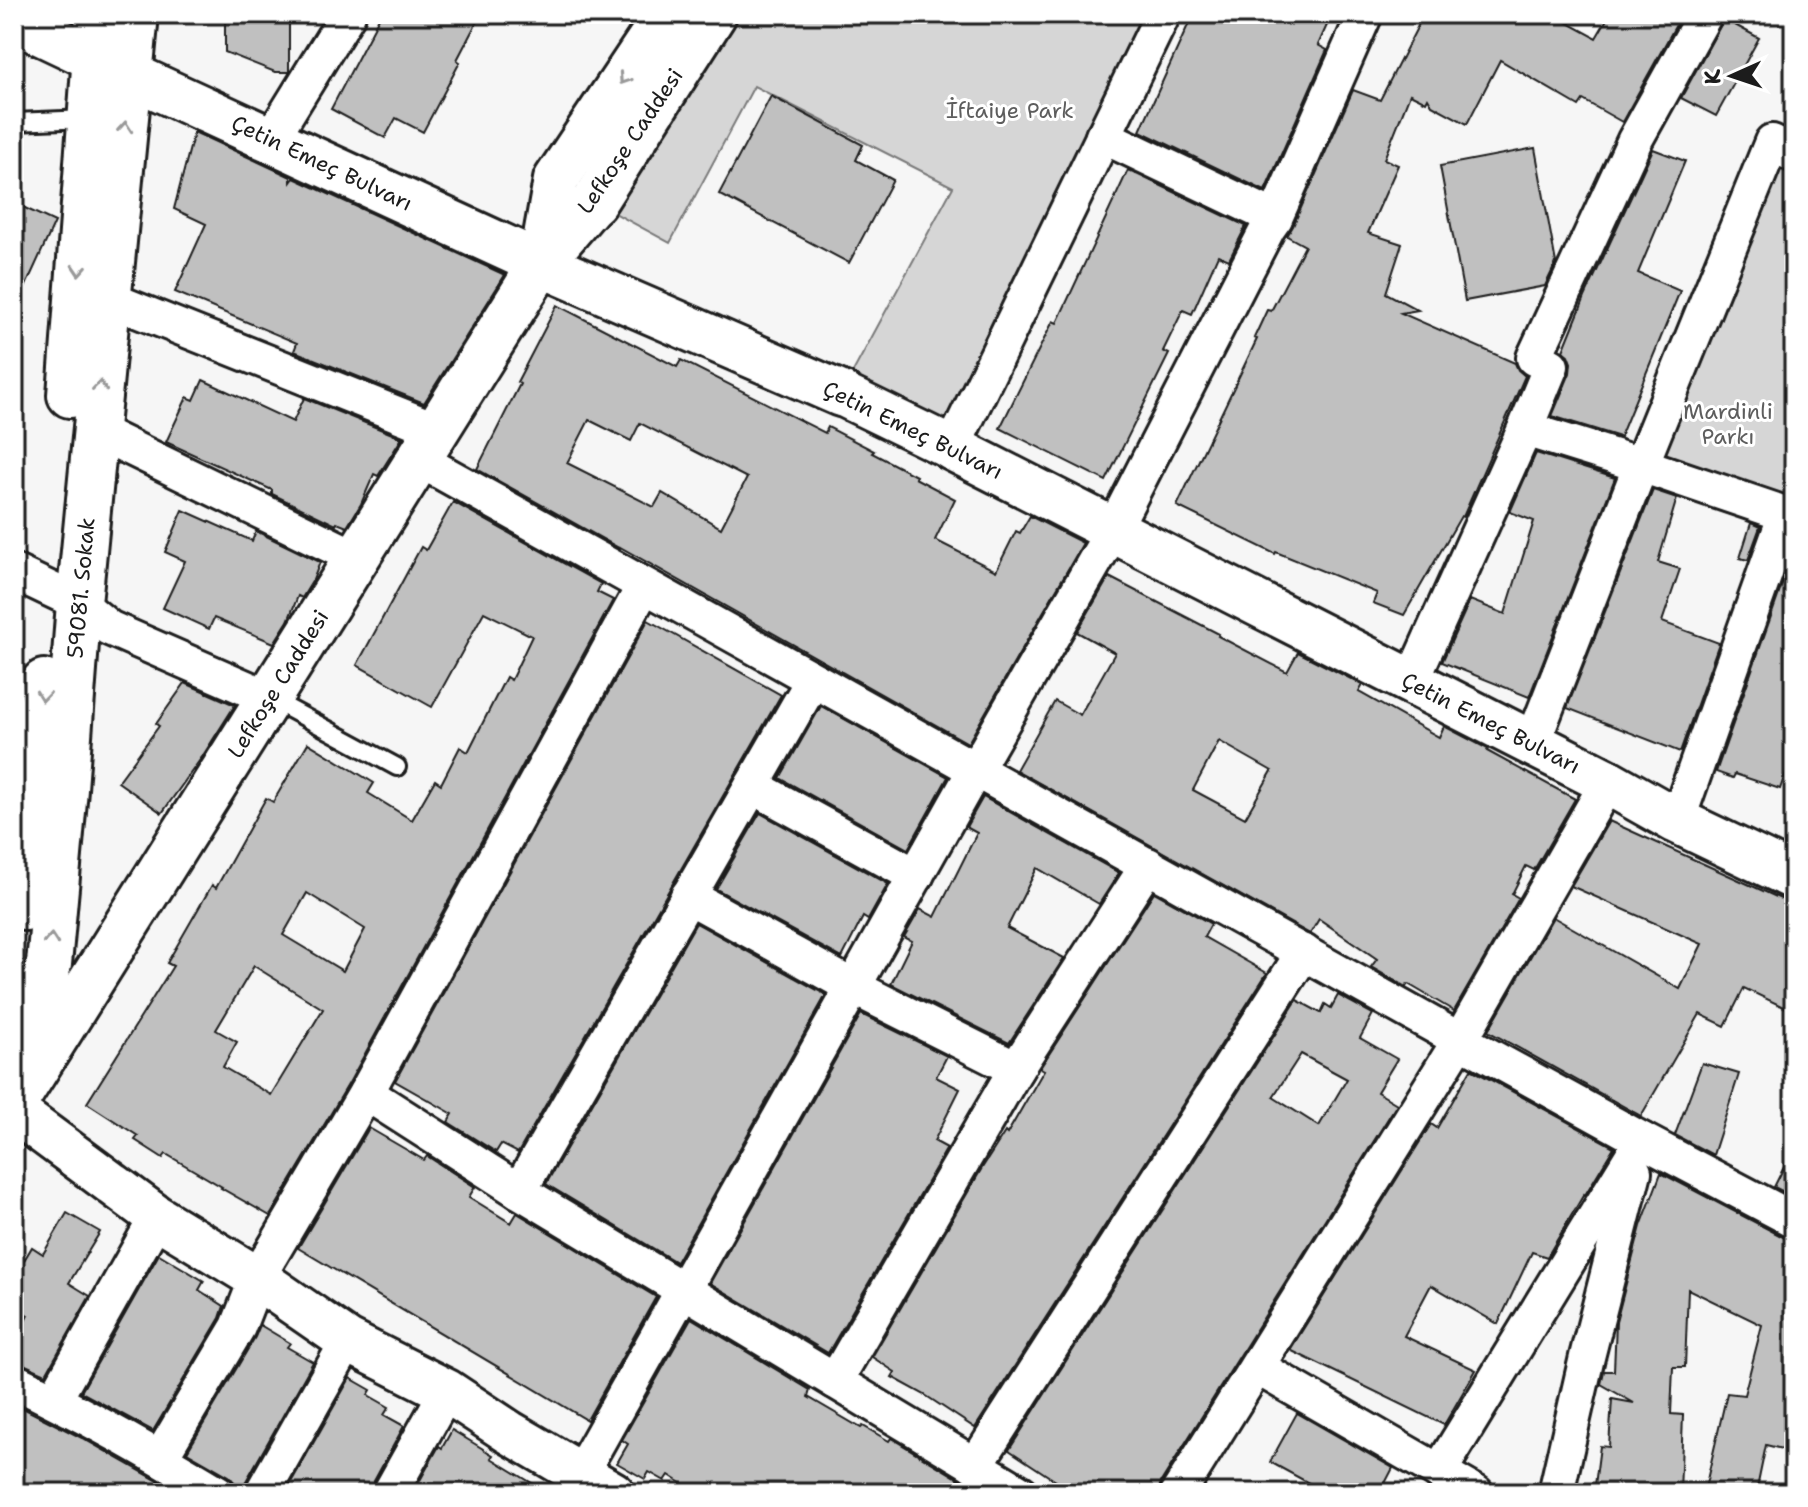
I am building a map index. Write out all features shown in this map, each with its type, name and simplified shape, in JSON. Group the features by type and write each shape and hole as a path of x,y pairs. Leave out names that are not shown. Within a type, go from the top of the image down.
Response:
{"main road":[{"path":"98,14 112,67"},
{"path":"112,67 136,14"},
{"name":"Lefkoşe Caddesi","path":"14,1104 541,264 556,180 667,14"},
{"name":"Lefkoşe Caddesi","path":"594,202 714,14"},
{"name":"Çetin Emeç Bulvarı","path":"14,20 541,264 841,394"},
{"name":"59081. Sokak","path":"14,1096 49,964 65,789 66,597 91,118 112,67"},
{"name":"59081. Sokak","path":"14,1062 24,780 66,597 96,431 109,299 112,67"},
{"name":"Çetin Emeç Bulvarı","path":"952,448 1608,782 1677,821 1794,877"}],"street":[{"path":"271,139 348,14"},
{"path":"14,1111 157,1217 257,1278 348,1341 447,1391 509,1432 597,1483 683,1290 1113,530 1275,218 1365,14"},
{"path":"1411,682 1551,366 1534,358 1635,140 1705,14"},
{"path":"952,448 1103,136 1152,17"},
{"path":"1103,136 1275,218"},
{"path":"1532,744 1772,142 1794,155"},
{"name":"Lefkoşe Caddesi","path":"541,264 594,202"},
{"path":"109,299 428,445 644,586 1460,1040 1794,1220"},
{"name":"Çetin Emeç Bulvarı","path":"841,394 952,448"},
{"path":"1525,429 1790,516 1677,821"},
{"path":"96,431 357,558"},
{"path":"14,572 66,597 109,628 269,698"},
{"path":"160,1458 238,1327 257,1278 366,1093 644,586"},
{"path":"519,1191 813,680"},
{"path":"1178,1493 1460,1040 1608,782"},
{"path":"752,786 916,876"},
{"path":"835,1381 1016,1069 1148,865"},
{"path":"688,896 853,987 1016,1069"},
{"path":"975,1466 1304,952"},
{"path":"366,1093 519,1191 1021,1493"},
{"path":"1439,1472 1642,1140"},
{"path":"1556,1493 1642,1140"},
{"path":"54,1400 157,1217"},
{"path":"262,1493 348,1341"},
{"path":"1257,1367 1476,1493"},
{"path":"14,1381 160,1458 218,1493"},
{"path":"390,1493 447,1391"}],"lane":[{"path":"14,122 91,118"},
{"path":"269,698 397,767"}],"green space":[{"name":"İftaiye Park","path":"714,14 1137,14 1157,24 952,448 841,394 953,187 754,86 670,243 594,202"},
{"name":"Mardinli Parkı","path":"1772,142 1794,155 1794,517 1641,465"}],"building":[{"path":"225,14 255,14 255,21 289,21 289,72 275,72 225,52"},
{"path":"381,14 481,14 423,132 396,118 385,138 331,109"},
{"path":"1193,14 1332,14 1318,45 1327,50 1265,191 1140,131"},
{"path":"1424,14 1552,14 1596,38 1610,14 1682,14 1622,122 1583,100 1579,106 1500,60 1467,124 1432,105 1428,98 1426,102 1410,94 1384,159 1398,165 1368,233 1402,244 1386,293 1418,310 1401,313 1515,363 1525,376 1463,517 1404,615 1373,603 1377,593 1275,554 1177,506 1257,339 1254,338 1267,310 1271,311 1305,246 1287,236 1353,90 1380,100"},
{"path":"1724,19 1759,38 1716,116 1681,98"},
{"path":"771,96 863,145 856,160 893,180 849,263 719,194"},
{"path":"194,132 291,177 291,182 294,178 505,275 424,403 294,351 297,343 175,292 206,224 174,209"},
{"path":"1535,148 1556,263 1545,286 1465,301 1440,166"},
{"path":"1653,149 1685,161 1638,273 1680,291 1620,437 1552,416 1570,373 1571,363 1563,351"},
{"path":"1128,170 1246,226 1229,260 1218,255 1192,314 1183,310 1163,351 1169,354 1106,481 1000,428 1053,321 1057,323"},
{"path":"14,203 55,222 14,312"},
{"path":"557,305 677,367 681,360 825,433 828,427 955,499 935,540 996,571 1016,531 1020,533 1030,516 1083,543 968,743 477,469 520,384 517,382","holes":["589,420 631,441 640,423 747,478 721,528 662,493 654,507 567,463"]},
{"path":"203,380 293,422 304,398 402,438 378,476 374,474 347,527 336,525 272,494 272,490 166,442 187,397 194,400"},
{"path":"1536,453 1615,478 1529,697 1442,662 1470,600 1505,614 1534,521 1510,512"},
{"path":"1653,490 1677,498 1658,562 1680,569 1662,622 1719,643 1680,752 1567,708"},
{"path":"453,502 601,584 597,592 613,600 349,1083 270,1216 166,1154 163,1158 135,1140 138,1136 87,1103 173,966 167,963 212,885 216,888 266,798 273,802 308,743 374,783 368,793 412,820 435,780 441,784 460,747 468,752 506,677 511,680 532,636 484,612 432,707 357,665 421,547 426,550","holes":["307,893 365,929 343,971 283,935","254,966 323,1009 271,1095 223,1067 237,1042 216,1030"]},
{"path":"183,510 252,541 256,531 320,562 313,580 302,598 298,596 288,621 274,643 214,618 209,629 163,608 185,561 165,552"},
{"path":"1751,523 1760,527 1748,560 1740,558"},
{"path":"1794,551 1794,715 1786,736 1794,739 1794,750 1780,789 1735,774 1733,778 1716,772"},
{"path":"1109,577 1287,672 1298,652 1363,685 1359,692 1439,737 1444,726 1575,799 1534,870 1526,866 1512,894 1519,898 1454,1011 1371,967 1377,959 1319,919 1310,934 1016,770 1055,701 1080,715 1115,653 1077,632","holes":["1219,741 1272,771 1245,818 1193,790"]},
{"path":"648,620 781,695 518,1153 501,1144 496,1152 448,1122 453,1114 395,1081"},
{"path":"185,683 235,705 162,813 118,782 159,726 156,724"},
{"path":"821,706 948,777 908,849 780,778"},
{"path":"983,797 1119,873 1099,904 1037,868 1007,928 1064,958 1009,1043 891,984 912,941 904,937 920,909 935,917 977,833 966,827"},
{"path":"760,813 888,884 868,920 863,917 842,958 716,889"},
{"path":"1609,821 1783,900 1794,902 1794,1012 1744,988 1725,1026 1700,1014 1641,1116 1488,1031 1553,917 1680,989 1702,944 1571,886"},
{"path":"1154,892 1211,924 1204,937 1267,973 975,1428 892,1377 895,1372 872,1357 982,1168 1005,1132 1007,1134 1044,1070 1040,1068"},
{"path":"696,923 826,995 676,1262 546,1184"},
{"path":"1338,995 1373,1014 1360,1038 1397,1059 1377,1092 1397,1104 1161,1482 1158,1493 1074,1493 1009,1450 1297,1000 1321,1013 1325,1004 1331,1008","holes":["1301,1054 1347,1079 1319,1126 1273,1097"]},
{"path":"861,1014 947,1056 936,1077 960,1089 934,1141 947,1148 828,1353 710,1283"},
{"path":"1702,1063 1739,1074 1713,1155 1675,1135"},
{"path":"1471,1069 1614,1147 1547,1257 1532,1252 1498,1324 1431,1285 1404,1336 1476,1370 1444,1425 1290,1350 1431,1124 1437,1128"},
{"path":"369,1128 424,1160 427,1156 475,1187 469,1197 511,1223 517,1213 656,1297 587,1420 298,1248"},
{"path":"1794,1147 1794,1197 1774,1187"},
{"path":"1661,1173 1794,1240 1794,1416 1786,1450 1766,1445 1756,1493 1704,1493 1727,1393 1744,1395 1762,1325 1688,1289 1685,1367 1673,1367 1671,1414 1683,1415 1680,1493 1594,1493 1600,1446 1609,1447 1612,1399 1634,1403 1601,1384 1604,1371 1614,1371 1616,1322 1641,1226"},
{"path":"67,1213 100,1232 69,1283 90,1296 46,1374 14,1360 14,1343 28,1315 14,1306 14,1277 32,1247 43,1254"},
{"path":"159,1254 204,1281 199,1290 224,1306 220,1318 153,1431 81,1392"},
{"path":"691,1318 810,1390 808,1397 861,1428 863,1426 889,1441 891,1438 982,1493 697,1493 669,1475 665,1481 649,1472 645,1479 617,1463 628,1444 622,1440"},
{"path":"260,1325 290,1343 287,1347 313,1362 242,1493 238,1493 236,1484 229,1476 187,1452"},
{"path":"350,1378 371,1390 368,1395 389,1407 384,1415 404,1426 370,1493 285,1493"},
{"path":"19,1406 179,1493 14,1493 14,1413"},
{"path":"1297,1413 1393,1468 1380,1493 1327,1493 1270,1462"},
{"path":"452,1430 548,1493 413,1493 439,1446 442,1448"}]}
